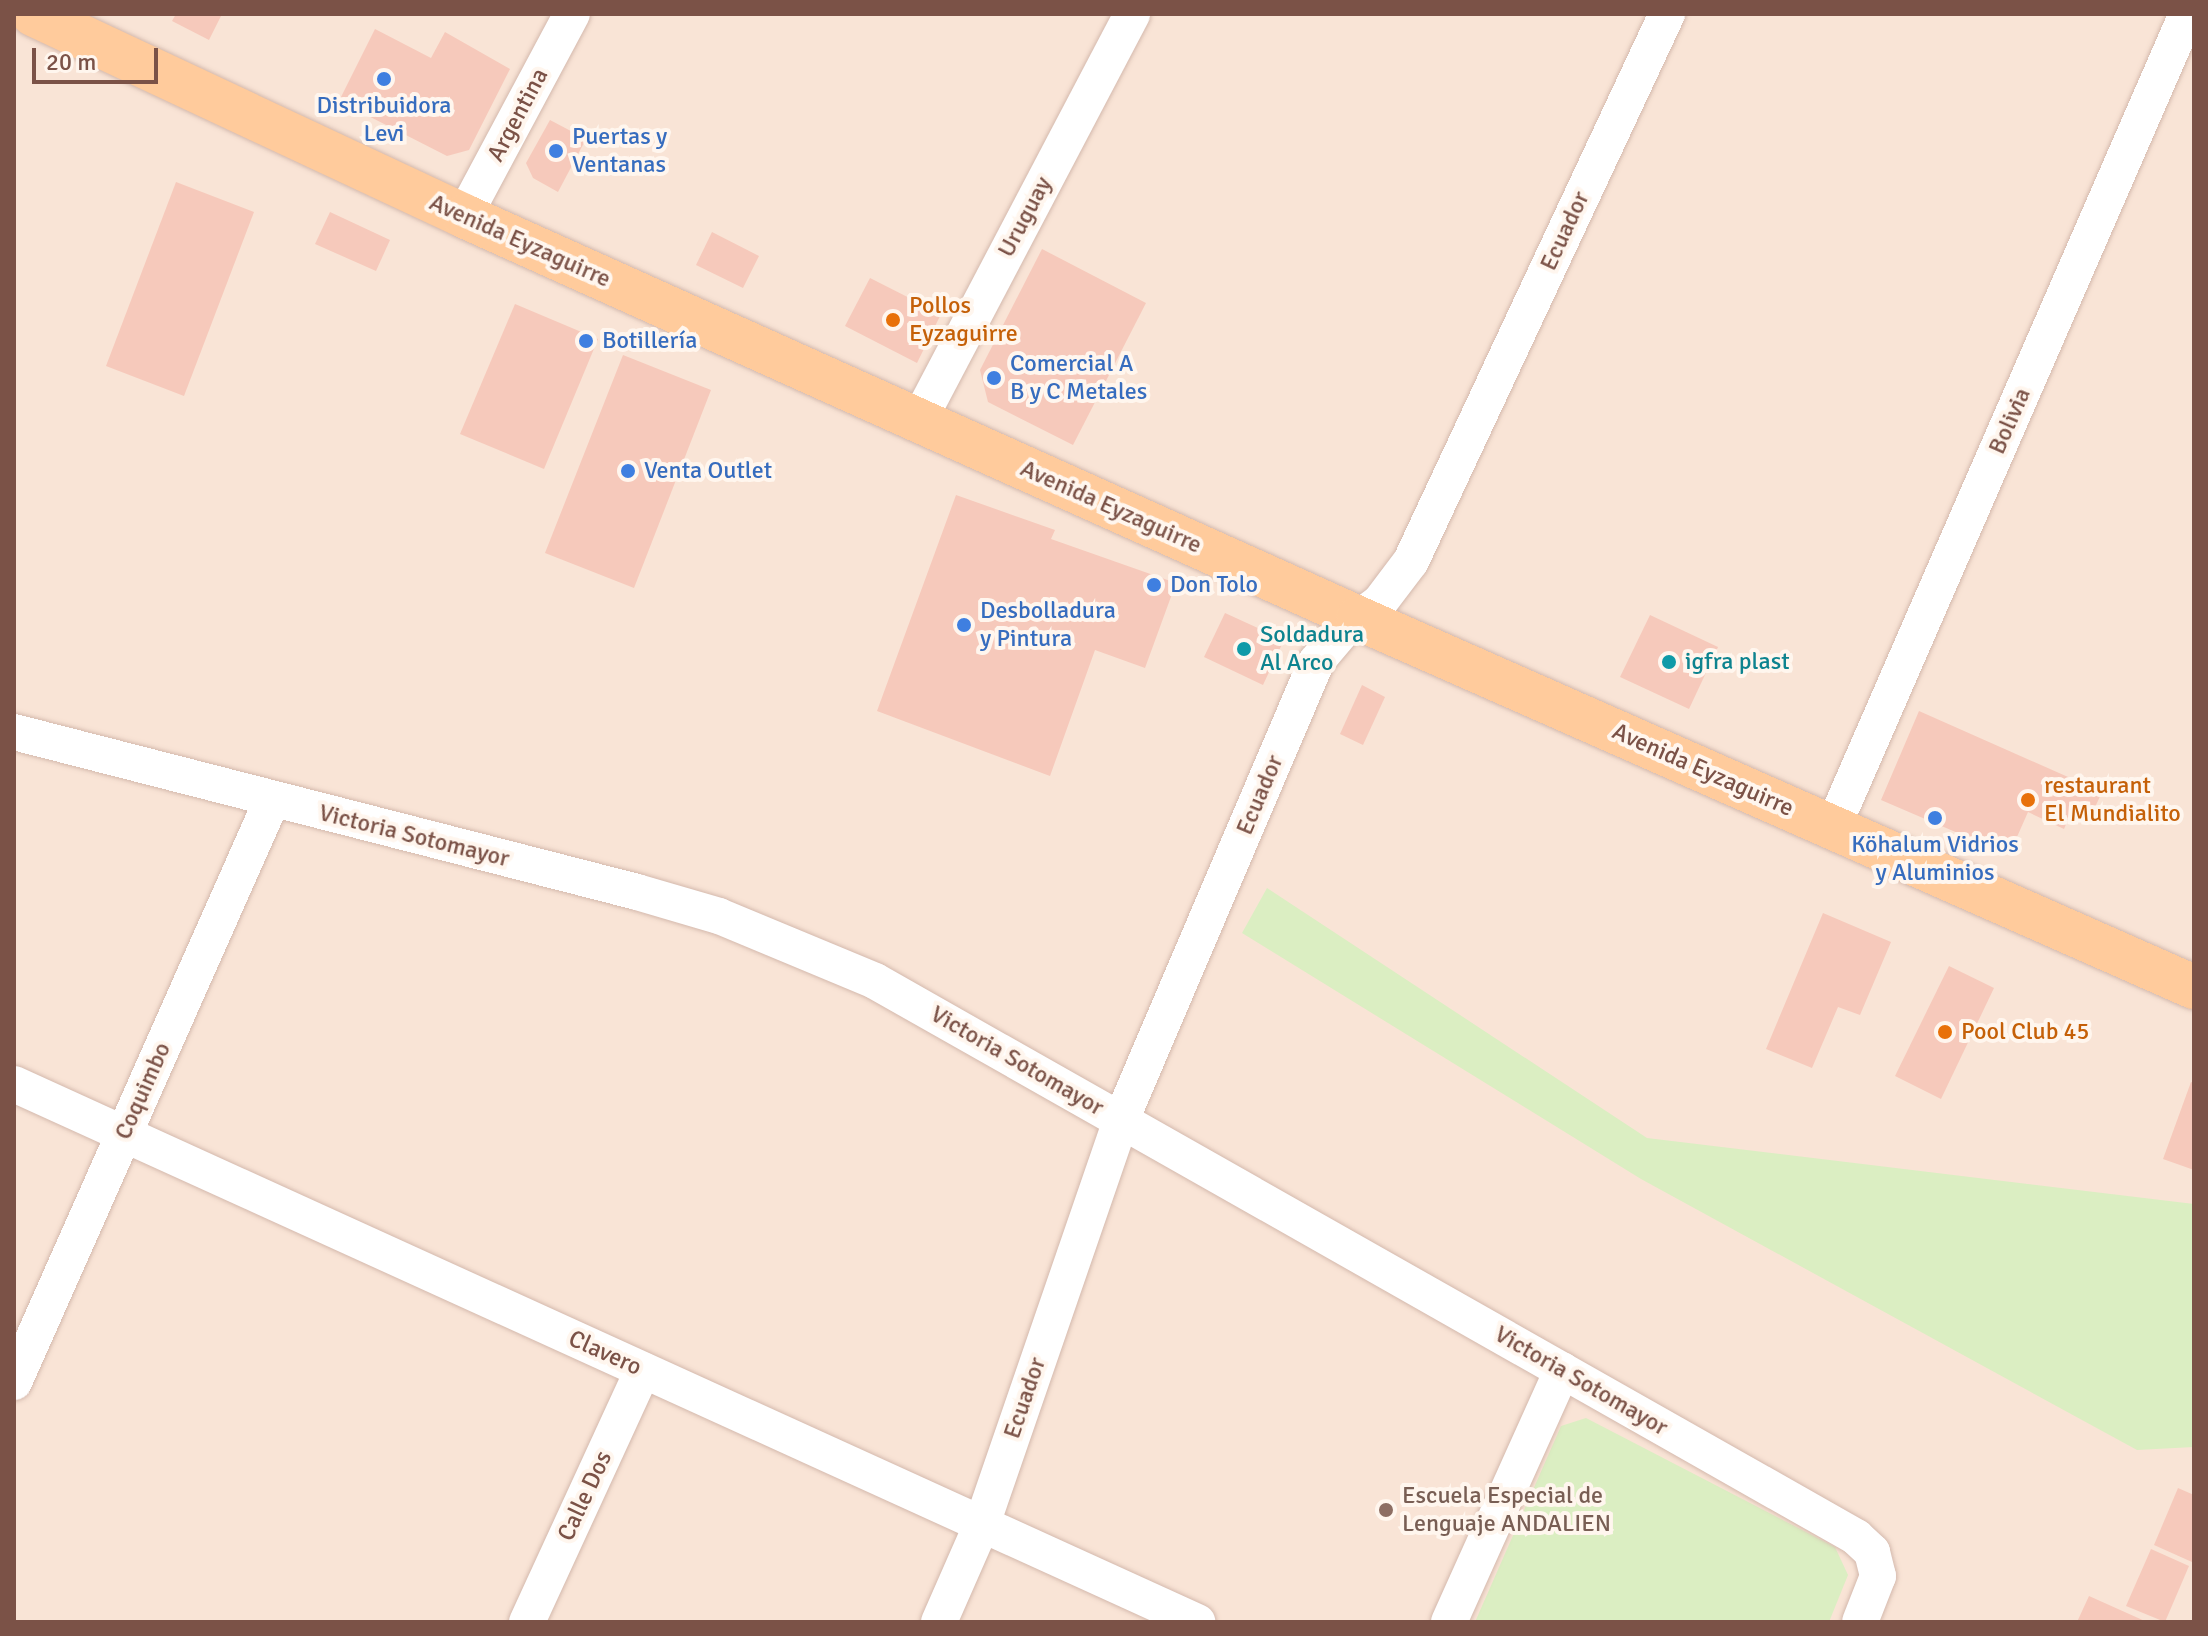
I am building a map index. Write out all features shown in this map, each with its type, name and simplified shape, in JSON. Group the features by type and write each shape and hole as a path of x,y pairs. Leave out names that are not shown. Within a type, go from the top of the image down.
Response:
{"main road":[{"name":"Avenida Eyzaguirre","path":"33,14 464,216 1358,618 2194,987"}],"street":[{"name":"Argentina","path":"464,216 572,14"},
{"name":"Uruguay","path":"919,420 1132,14"},
{"name":"Ecuador","path":"939,1622 982,1524 1121,1120 1316,662 1330,643 1380,602 1411,561 1667,14"},
{"name":"Bolivia","path":"1833,827 2187,14"},
{"name":"Victoria Sotomayor","path":"14,732 637,892 719,916 875,981 1865,1544 1876,1562 1878,1576 1860,1622"},
{"name":"Coquimbo","path":"14,1382 272,800"},
{"name":"Clavero","path":"14,1084 1197,1622"},
{"name":"Calle Dos","path":"527,1622 643,1370"},
{"path":"1449,1622 1562,1370"}],"shaded area":[{"path":"14,14 2194,14 2194,1622 14,1622"}],"green space":[{"path":"1267,888 1647,1138 2194,1204 2194,1447 2137,1450 1641,1179 1242,933"},
{"path":"1586,1418 1835,1547 1848,1575 1829,1622 1475,1622 1561,1426"}],"building":[{"path":"176,14 222,14 209,40 172,21"},
{"path":"375,29 431,58 445,32 510,69 469,150 447,156 339,101"},
{"name":"Puertas y Ventanas","path":"550,120 586,139 558,192 533,178 526,163"},
{"path":"176,182 254,212 184,396 106,366"},
{"path":"330,212 390,240 376,271 315,244"},
{"path":"712,232 759,256 743,288 696,265"},
{"path":"1042,249 1146,303 1073,445 988,402 980,370"},
{"name":"Pollos Eyzaguirre","path":"870,278 941,314 917,363 845,326"},
{"path":"515,304 598,339 544,469 460,434"},
{"name":"Venta Outlet","path":"623,355 711,390 634,588 545,553"},
{"path":"956,495 1055,530 1051,539 1176,583 1145,668 1095,650 1050,776 877,711"},
{"name":"Soldadura Al Arco","path":"1225,613 1284,640 1263,685 1204,657"},
{"name":"igfra plast","path":"1650,615 1718,647 1689,709 1620,677"},
{"path":"1362,685 1385,697 1363,745 1340,734"},
{"path":"1919,711 2102,792 2091,816 2073,808 2064,829 2028,812 2009,855 1881,800"},
{"path":"1823,913 1891,942 1860,1015 1838,1007 1812,1068 1766,1049"},
{"name":"Pool Club 45","path":"1949,966 1994,988 1941,1099 1895,1076"},
{"path":"2191,1082 2194,1083 2194,1170 2163,1159"},
{"path":"2178,1488 2194,1495 2192,1562 2154,1545"},
{"path":"2151,1549 2189,1566 2165,1622 2126,1606"},
{"path":"2089,1596 2147,1622 2077,1622"}],"place":[{"name":"Distribuidora Levi","path":"384,79"},
{"name":"Puertas y Ventanas","path":"556,151"},
{"name":"Pollos Eyzaguirre","path":"893,320"},
{"name":"Botillería","path":"586,341"},
{"name":"Comercial A B y C Metales","path":"994,378"},
{"name":"Venta Outlet","path":"628,471"},
{"name":"Don Tolo","path":"1154,585"},
{"name":"Desbolladura y Pintura","path":"964,625"},
{"name":"Soldadura Al Arco","path":"1244,649"},
{"name":"igfra plast","path":"1669,662"},
{"name":"restaurant El Mundialito","path":"2028,800"},
{"name":"Köhalum Vidrios y Aluminios","path":"1935,818"},
{"name":"Pool Club 45","path":"1945,1032"},
{"name":"Escuela Especial de Lenguaje ANDALIEN","path":"1386,1510"}]}
